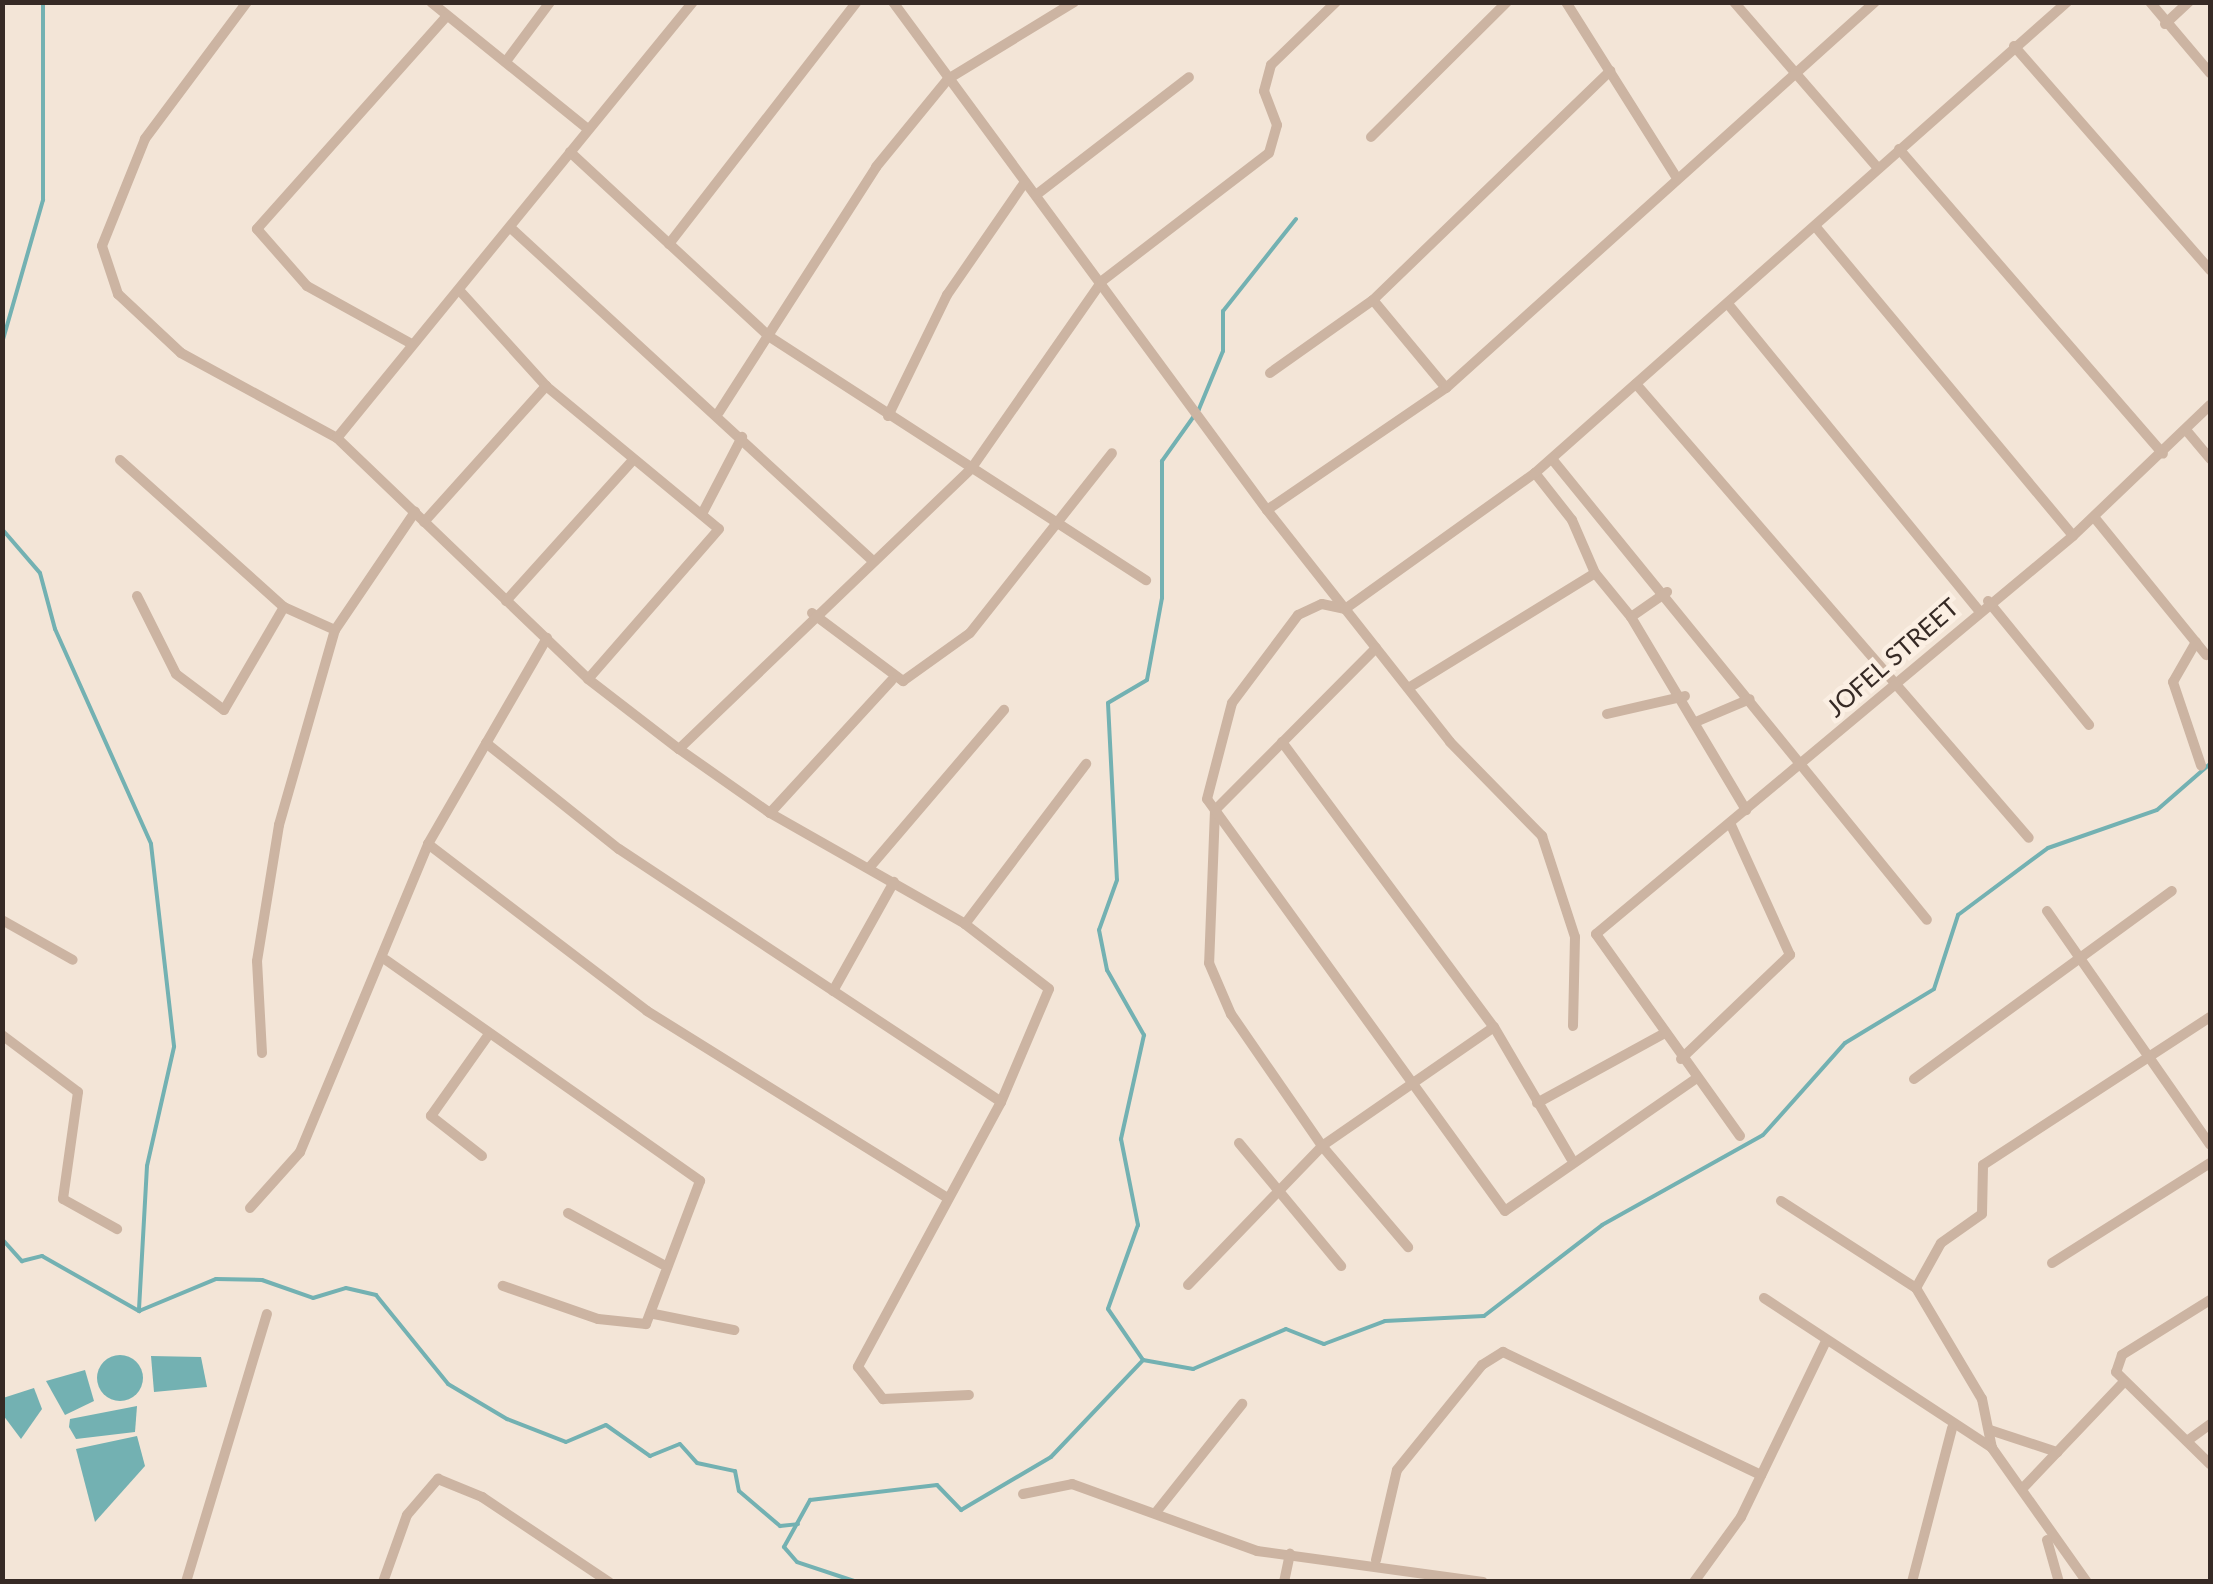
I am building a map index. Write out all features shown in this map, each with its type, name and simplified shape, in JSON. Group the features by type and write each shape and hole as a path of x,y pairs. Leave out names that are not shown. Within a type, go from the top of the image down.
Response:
{"street":[{"path":"247,2 156,117 102,246 118,294 181,354 337,438 588,679 679,748 770,813 965,924 1048,989 1000,1102 858,1367 883,1399 969,1395"},
{"path":"431,2 507,60 588,130"},
{"path":"507,60 550,2"},
{"path":"337,438 410,343 513,230 570,152 693,2"},
{"path":"669,244 857,2"},
{"path":"893,2 1267,510 1554,861 1576,937 1573,1026"},
{"path":"719,412 876,166 948,78 1074,2"},
{"path":"679,748 812,613 970,469 1102,281 1269,153 1277,125 1264,81 1336,2"},
{"path":"1371,137 1507,2"},
{"path":"1566,2 1676,177"},
{"path":"1734,2 1791,78 1878,168"},
{"path":"1267,510 1446,388 1676,177 1875,2"},
{"path":"1694,1080 1571,1158 1504,1211 1206,793 1251,669 1298,615 1322,604 1345,609 1552,459 2066,2"},
{"path":"2150,2 2210,73"},
{"path":"2165,24 2189,2"},
{"path":"410,343 307,286 257,229 446,17"},
{"path":"2014,46 2210,270"},
{"path":"1270,373 1373,300 1610,72"},
{"path":"1036,195 1190,77"},
{"path":"1899,150 2162,454"},
{"path":"570,152 770,336 1146,580"},
{"path":"888,416 947,295 1025,182"},
{"path":"1815,226 2073,536"},
{"path":"513,230 719,412 870,558"},
{"path":"460,291 546,386 632,461 702,514 718,539 588,679"},
{"path":"1373,300 1446,388"},
{"path":"1728,304 2089,725"},
{"path":"1636,384 2029,838"},
{"path":"424,522 546,386"},
{"name":"JOFEL STREET","path":"1663,1034 1596,934 1803,764 1890,682 2073,536 2210,405"},
{"path":"2186,430 2210,460"},
{"path":"702,514 742,438"},
{"path":"770,813 892,680 918,673 970,633 1112,453"},
{"path":"1552,459 1666,592 1927,920"},
{"path":"120,460 284,607 335,630"},
{"path":"506,601 632,461"},
{"path":"1535,472 1572,520 1595,574 1632,617 1685,696 1746,810"},
{"path":"262,1053 256,992 265,898 335,630 415,512"},
{"path":"2094,517 2206,655"},
{"path":"1410,687 1595,574"},
{"path":"1632,617 1666,592"},
{"path":"137,596 176,674 224,710 284,607"},
{"path":"812,613 892,680"},
{"path":"250,1208 300,1152 386,960 428,844 547,638"},
{"path":"2196,642 2173,682 2201,765"},
{"path":"1376,648 1215,810 1209,963 1232,1014 1322,1146 1408,1247"},
{"path":"1607,714 1685,696"},
{"path":"1698,721 1750,699"},
{"path":"869,868 1004,710"},
{"path":"486,742 619,849 1000,1102"},
{"path":"1282,742 1494,1027 1571,1158"},
{"path":"965,924 1086,764"},
{"path":"1680,1059 1790,955 1730,823"},
{"path":"428,844 647,1010 948,1198"},
{"path":"833,991 894,882"},
{"path":"1914,1079 2082,960 2172,890"},
{"path":"2047,911 2153,1053 2210,1144"},
{"path":"2,920 73,960"},
{"path":"386,960 487,1037 698,1176 662,1264 654,1314 637,1326 503,1286"},
{"path":"1916,1288 1941,1243 1982,1214 1983,1164 2210,1017"},
{"path":"1188,1285 1322,1146 1408,1078 1494,1027"},
{"path":"2,1034 78,1092 63,1199 117,1229"},
{"path":"1538,1103 1663,1034 1740,1136"},
{"path":"482,1156 431,1116 487,1037"},
{"path":"1239,1143 1280,1186 1342,1266"},
{"path":"2052,1262 2210,1162"},
{"path":"1782,1201 1916,1288 1982,1400 1992,1448"},
{"path":"568,1213 662,1264"},
{"path":"1764,1298 1952,1428 1992,1448 2022,1489 2046,1534 2087,1582"},
{"path":"2210,1300 2122,1355 2116,1372 2210,1464"},
{"path":"186,1582 267,1314"},
{"path":"654,1314 734,1330"},
{"path":"1694,1582 1761,1475 1826,1342"},
{"path":"1376,1560 1398,1470 1492,1354 1536,1361 1761,1475"},
{"path":"2022,1489 2124,1382"},
{"path":"1157,1512 1242,1404"},
{"path":"2187,1440 2210,1424"},
{"path":"1912,1582 1952,1428"},
{"path":"1990,1430 2057,1452"},
{"path":"383,1582 407,1515 438,1479 482,1497 609,1582"},
{"path":"1024,1494 1072,1484 1256,1551 1376,1560 1482,1582"},
{"path":"2046,1534 2059,1582"},
{"path":"1284,1582 1290,1554"}],"water":[{"path":"120,1355 136,1362 143,1378 136,1394 120,1401 104,1394 97,1378 104,1362"},
{"path":"151,1356 201,1357 207,1387 154,1392"},
{"path":"85,1370 94,1401 65,1415 46,1381"},
{"path":"34,1388 42,1409 21,1439 3,1415 3,1398"},
{"path":"137,1406 135,1432 76,1439 69,1427 70,1419"},
{"path":"137,1436 145,1466 95,1522 76,1449"}],"waterway":[{"path":"2,343 43,200 43,2"},
{"path":"1296,219 1223,311 1223,351 1199,409 1162,461 1162,598 1147,680 1108,703 1117,880 1099,930 1107,970 1144,1035 1121,1139 1138,1225 1108,1309 1143,1360 1193,1369 1286,1329 1324,1344 1385,1321 1484,1316 1602,1225 1763,1135 1845,1043 1934,989 1958,915 2048,848 2157,810 2210,764"},
{"path":"2,529 40,573 55,629 151,844 174,1047 147,1166 139,1311"},
{"path":"2,1239 22,1261 42,1256 139,1311 216,1279 262,1280 313,1298 346,1288 376,1295 448,1384 507,1419 566,1442 606,1425 650,1456 680,1444 697,1463 735,1471 739,1491 780,1526 798,1524"},
{"path":"857,1582 797,1562 784,1547 810,1500 937,1485 961,1510 1051,1457 1143,1360"}]}
